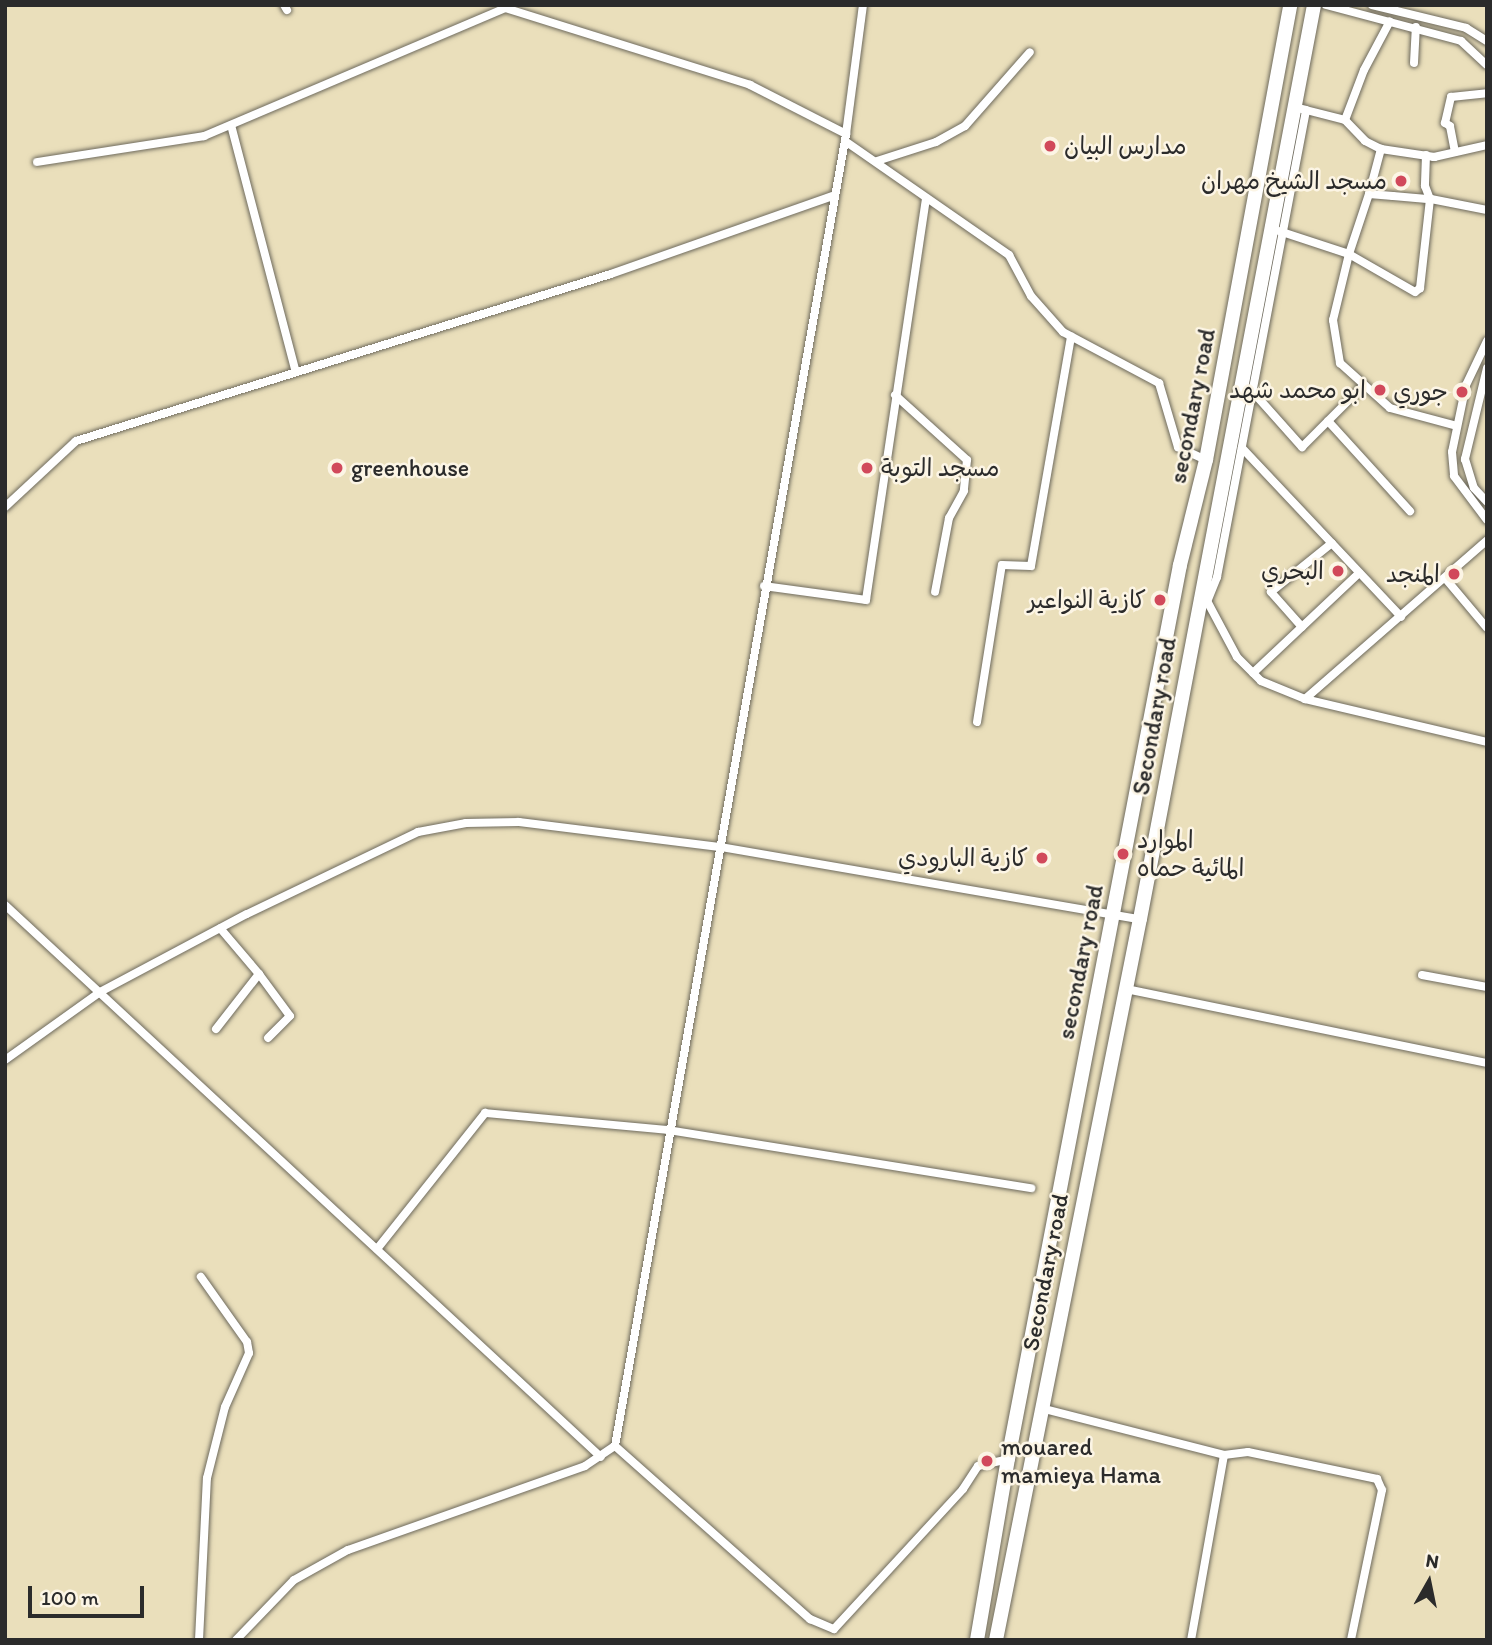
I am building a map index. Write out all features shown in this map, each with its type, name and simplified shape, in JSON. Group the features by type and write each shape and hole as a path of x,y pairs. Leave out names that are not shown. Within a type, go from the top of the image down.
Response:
{"main road":[{"name":"secondary road","path":"977,1640 1008,1459 1180,565 1206,460 1290,5"},
{"name":"Secondary road","path":"996,1640 1140,919 1200,587 1300,109 1314,5"}],"street":[{"path":"236,1640 294,1580 348,1550 601,1457 615,1446 668,1130 721,847 764,586 845,137 863,5"},
{"path":"1326,5 1461,41 1487,65"},
{"path":"1372,5 1408,9 1466,28 1487,41"},
{"path":"37,162 204,136 503,6 750,85 845,137 926,198 1009,255 1031,296 1071,336 1158,383 1178,446 1206,460"},
{"path":"1408,9 1414,63"},
{"path":"1345,120 1364,70 1390,21"},
{"path":"877,161 936,142 965,127 1030,52"},
{"path":"1455,152 1450,125 1445,123 1451,97 1487,93"},
{"path":"1300,109 1345,120 1365,141 1381,149 1434,158 1487,145"},
{"path":"231,125 296,372"},
{"path":"1381,149 1349,254 1333,320 1340,363 1390,408 1457,426"},
{"path":"1208,602 1217,577 1253,392 1276,230 1349,254 1415,292 1420,288 1430,199 1425,187 1426,155"},
{"path":"1369,194 1430,199 1487,210"},
{"path":"5,507 76,441 611,274 833,196"},
{"path":"764,586 866,600 889,472 895,395 926,198"},
{"path":"977,722 1002,565 1031,566 1071,336"},
{"path":"1487,341 1466,385 1452,452 1454,476 1487,520"},
{"path":"1487,368 1465,458 1474,488 1487,502"},
{"path":"1253,392 1302,447 1364,385"},
{"path":"895,395 967,460 964,491 949,518 935,592"},
{"path":"1328,421 1410,512"},
{"path":"1242,448 1401,617"},
{"path":"1305,699 1487,540"},
{"path":"1302,627 1271,592 1332,543"},
{"path":"1253,673 1359,573"},
{"path":"1445,579 1487,628"},
{"path":"1200,587 1237,657 1253,673 1305,699 1487,742"},
{"path":"5,1060 100,992 220,928 418,832 466,823 519,822 721,847 1140,919"},
{"path":"5,905 601,1457"},
{"path":"220,928 290,1016 268,1038"},
{"path":"216,1029 259,974"},
{"path":"1422,975 1487,987"},
{"path":"1126,989 1487,1063"},
{"path":"377,1249 485,1113 668,1130 1031,1188"},
{"path":"199,1640 207,1478 225,1407 249,1353 247,1342 201,1277"},
{"path":"1041,1408 1224,1455 1248,1452 1377,1479 1382,1490 1351,1640"},
{"path":"615,1446 810,1619 834,1629 963,1489 978,1466 1008,1459"},
{"path":"1191,1640 1224,1455"}],"place":[{"name":"مدارس البيان","path":"1050,146"},
{"name":"مسجد الشيخ مهران","path":"1401,181"},
{"name":"ابو محمد شهد","path":"1380,390"},
{"name":"جوري","path":"1462,392"},
{"name":"greenhouse","path":"337,468"},
{"name":"مسجد التوبة","path":"867,468"},
{"name":"البحري","path":"1338,571"},
{"name":"المنجد","path":"1454,574"},
{"name":"كازية النواعير","path":"1160,600"},
{"name":"الموارد المائية حماه","path":"1123,854"},
{"name":"كازية البارودي","path":"1042,858"},
{"name":"mouared mamieya Hama","path":"987,1461"}]}
